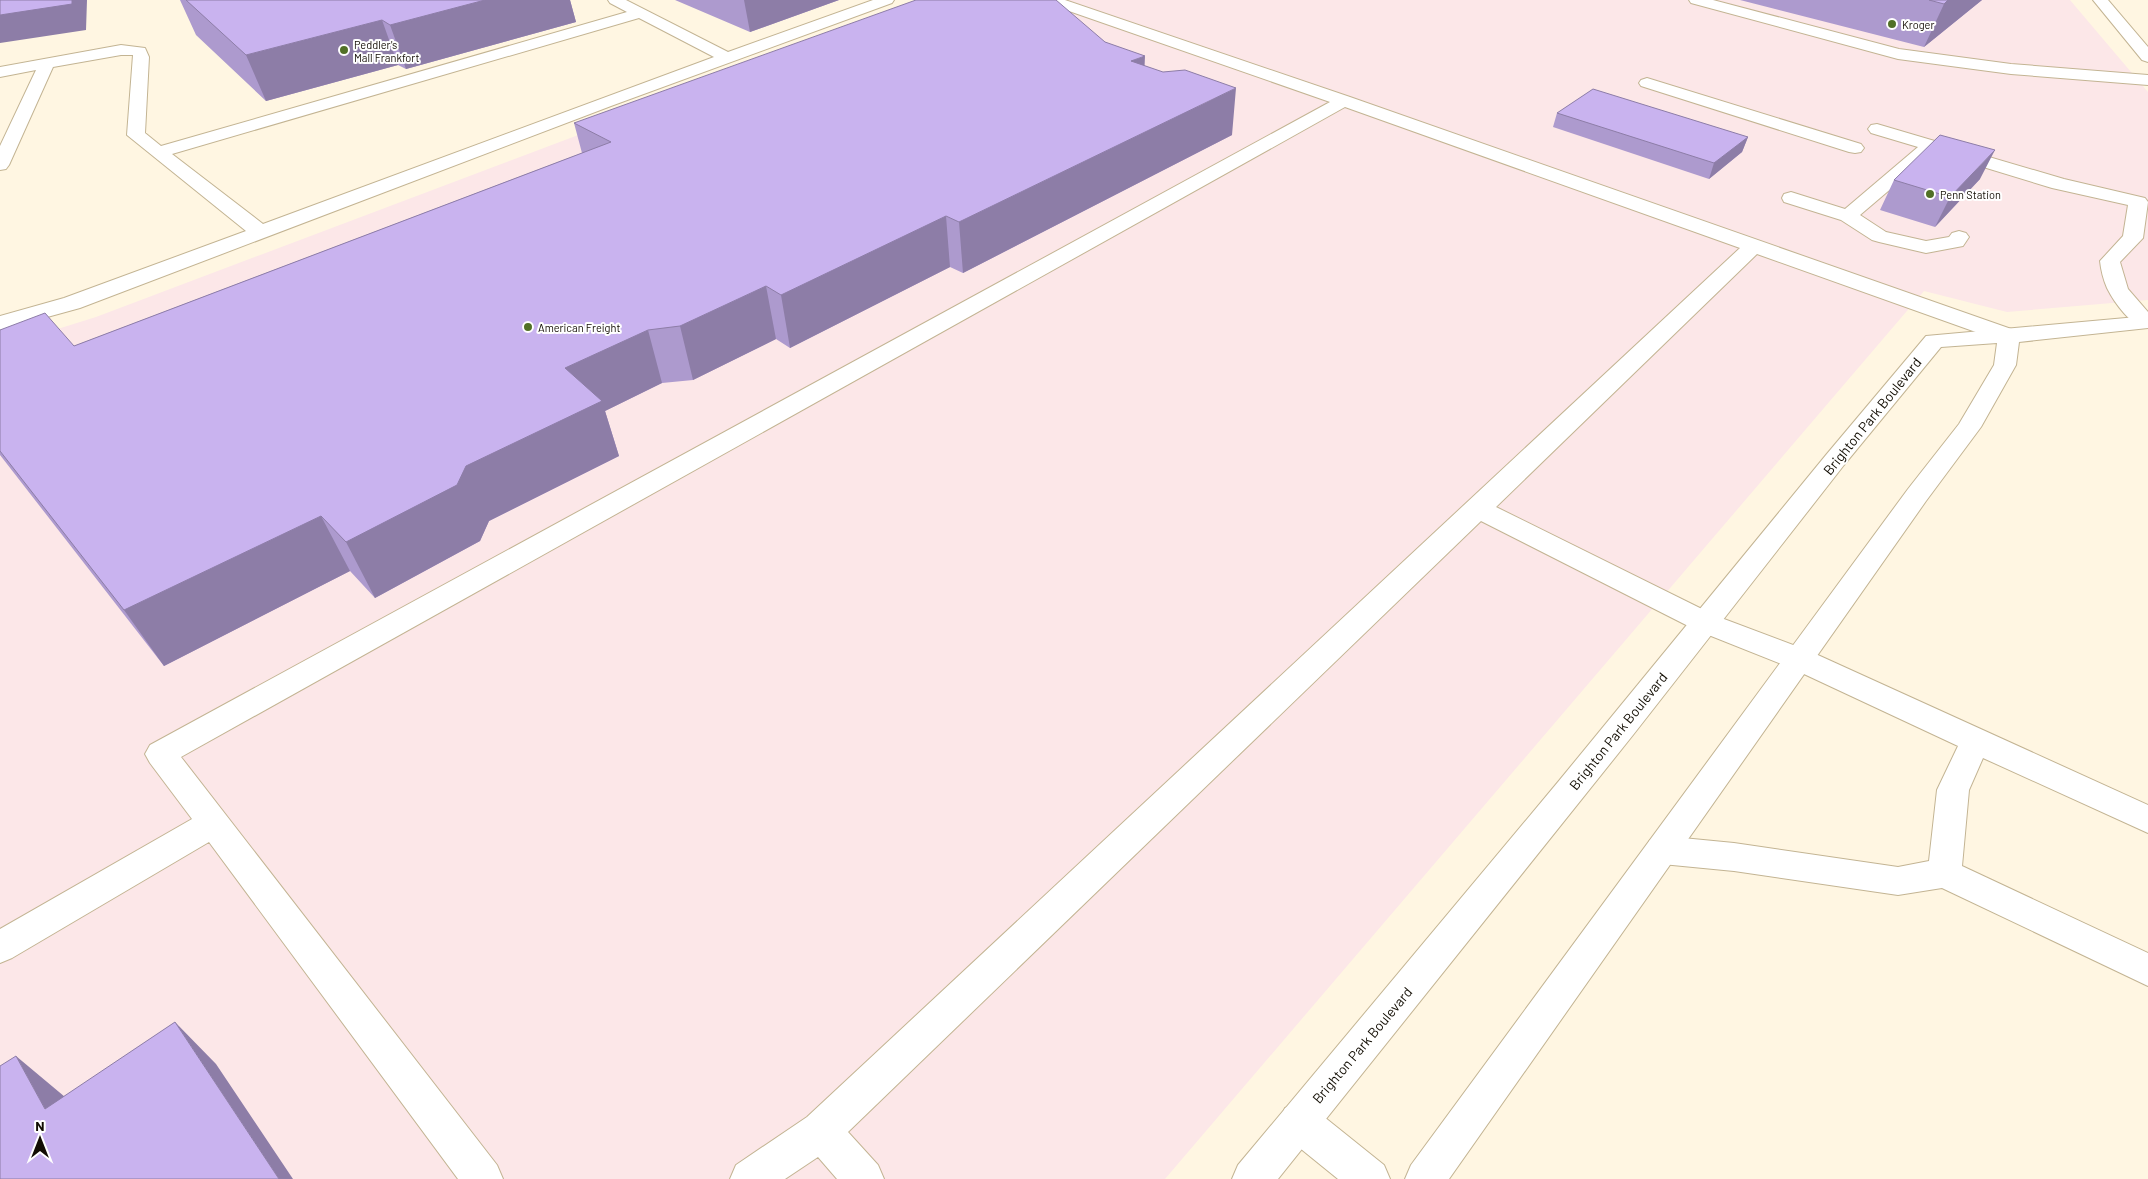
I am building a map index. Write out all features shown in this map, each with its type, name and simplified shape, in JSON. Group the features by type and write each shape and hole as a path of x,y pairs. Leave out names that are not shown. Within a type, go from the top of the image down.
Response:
{"street":[{"path":"615,0 728,58"},
{"path":"0,323 72,303 887,0"},
{"path":"1050,0 1344,101 2009,336 2005,365 1969,427 1799,658 1426,1179"},
{"path":"1696,0 1898,54 2011,69 2148,80"},
{"path":"2100,0 2148,57"},
{"path":"159,152 640,13"},
{"path":"0,72 121,50 139,51 141,57 136,134 260,232"},
{"path":"0,165 47,63"},
{"path":"1647,83 1855,148"},
{"path":"483,1179 160,754 1344,101"},
{"path":"1876,129 2059,184 2138,202 2133,238 2110,261 2113,280 2120,295 2147,322"},
{"path":"1848,216 1930,146"},
{"path":"1791,198 1848,216 1879,236 1926,247 1956,242 1959,237"},
{"path":"750,1179 821,1131 1753,247"},
{"name":"Brighton Park Boulevard","path":"1252,1179 1488,893 1706,623 1828,468 1934,341 2009,336 2147,322"},
{"path":"1477,508 1706,623 1799,658 2148,820"},
{"path":"1944,873 1953,790 1976,740"},
{"path":"0,947 212,824"},
{"path":"1662,850 1734,857 1898,881 1944,873 2148,970"},
{"path":"1299,1122 1370,1179"},
{"path":"821,1131 864,1179"}],"shaded area":[{"path":"936,0 2070,0 2148,92 2148,300 2007,312 1924,291 1165,1179 0,1179 0,347 96,317"}],"building":[{"path":"0,0 72,0 72,4 0,15"},
{"path":"186,0 485,0 390,25 382,20 246,55"},
{"path":"916,0 1056,0 1105,42 1145,56 1131,61 1163,72 1185,70 1236,88 959,222 946,216 781,295 766,286 680,326 648,330 565,368 602,401 466,466 457,485 346,542 321,516 124,610 0,451 0,330 45,313 74,346 611,142 574,123"},
{"path":"1929,0 1948,0 1944,4"},
{"path":"1593,89 1748,137 1714,163 1557,113"},
{"path":"1940,135 1995,150 1950,197 1894,180"},
{"path":"175,1022 279,1179 0,1179 0,1066 16,1056 45,1109"}],"place":[{"name":"Kroger","path":"1892,24"},
{"name":"Peddler's Mall Frankfort","path":"344,50"},
{"name":"Penn Station","path":"1930,194"},
{"name":"American Freight","path":"528,327"}]}
